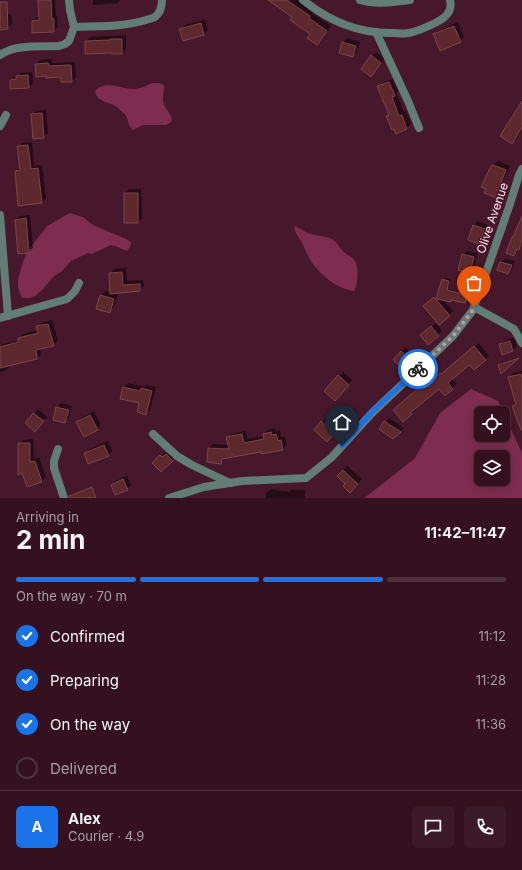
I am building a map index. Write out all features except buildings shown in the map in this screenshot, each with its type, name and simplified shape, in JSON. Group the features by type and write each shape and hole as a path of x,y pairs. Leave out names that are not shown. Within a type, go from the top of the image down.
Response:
{"street":[{"path":"0,55 6,51 21,48 59,46 69,41 74,27 69,0"},
{"path":"74,27 134,23 155,17 160,10 162,0"},
{"path":"303,0 338,22 367,31 385,33 408,33 421,29 444,18 450,13 450,0"},
{"path":"360,0 388,3 410,0"},
{"path":"376,32 408,100 419,128"},
{"path":"0,126 6,115"},
{"name":"Olive Avenue","path":"169,498 181,496 204,487 242,481 306,478 332,457 372,412 453,336 473,310 522,169"},
{"path":"0,215 4,317 67,300 75,291 79,283"},
{"path":"474,307 514,329 521,340"},
{"path":"153,434 177,456 192,465 230,483"},
{"path":"58,449 54,461 54,468 64,498"}],"shaded area":[{"path":"153,83 164,85 163,101 172,119 171,122 166,125 143,125 133,130 130,127 126,116 114,105 98,98 95,91 109,85 135,89 142,88"},
{"path":"70,213 83,217 93,225 126,239 131,242 131,245 127,251 111,245 92,254 88,253 71,261 35,296 30,298 22,298 18,288 18,279 27,252 47,226"},
{"path":"294,226 308,233 332,239 355,261 357,280 354,291 347,290 334,284 322,275 308,256"},
{"path":"471,389 498,401 500,406 474,406 474,442 510,442 510,427 522,453 522,498 364,498 415,458 440,413"}],"way so far":[{"path":"418,369 453,336 474,307"}],"route":[{"path":"342,446 372,412 418,369"}]}
